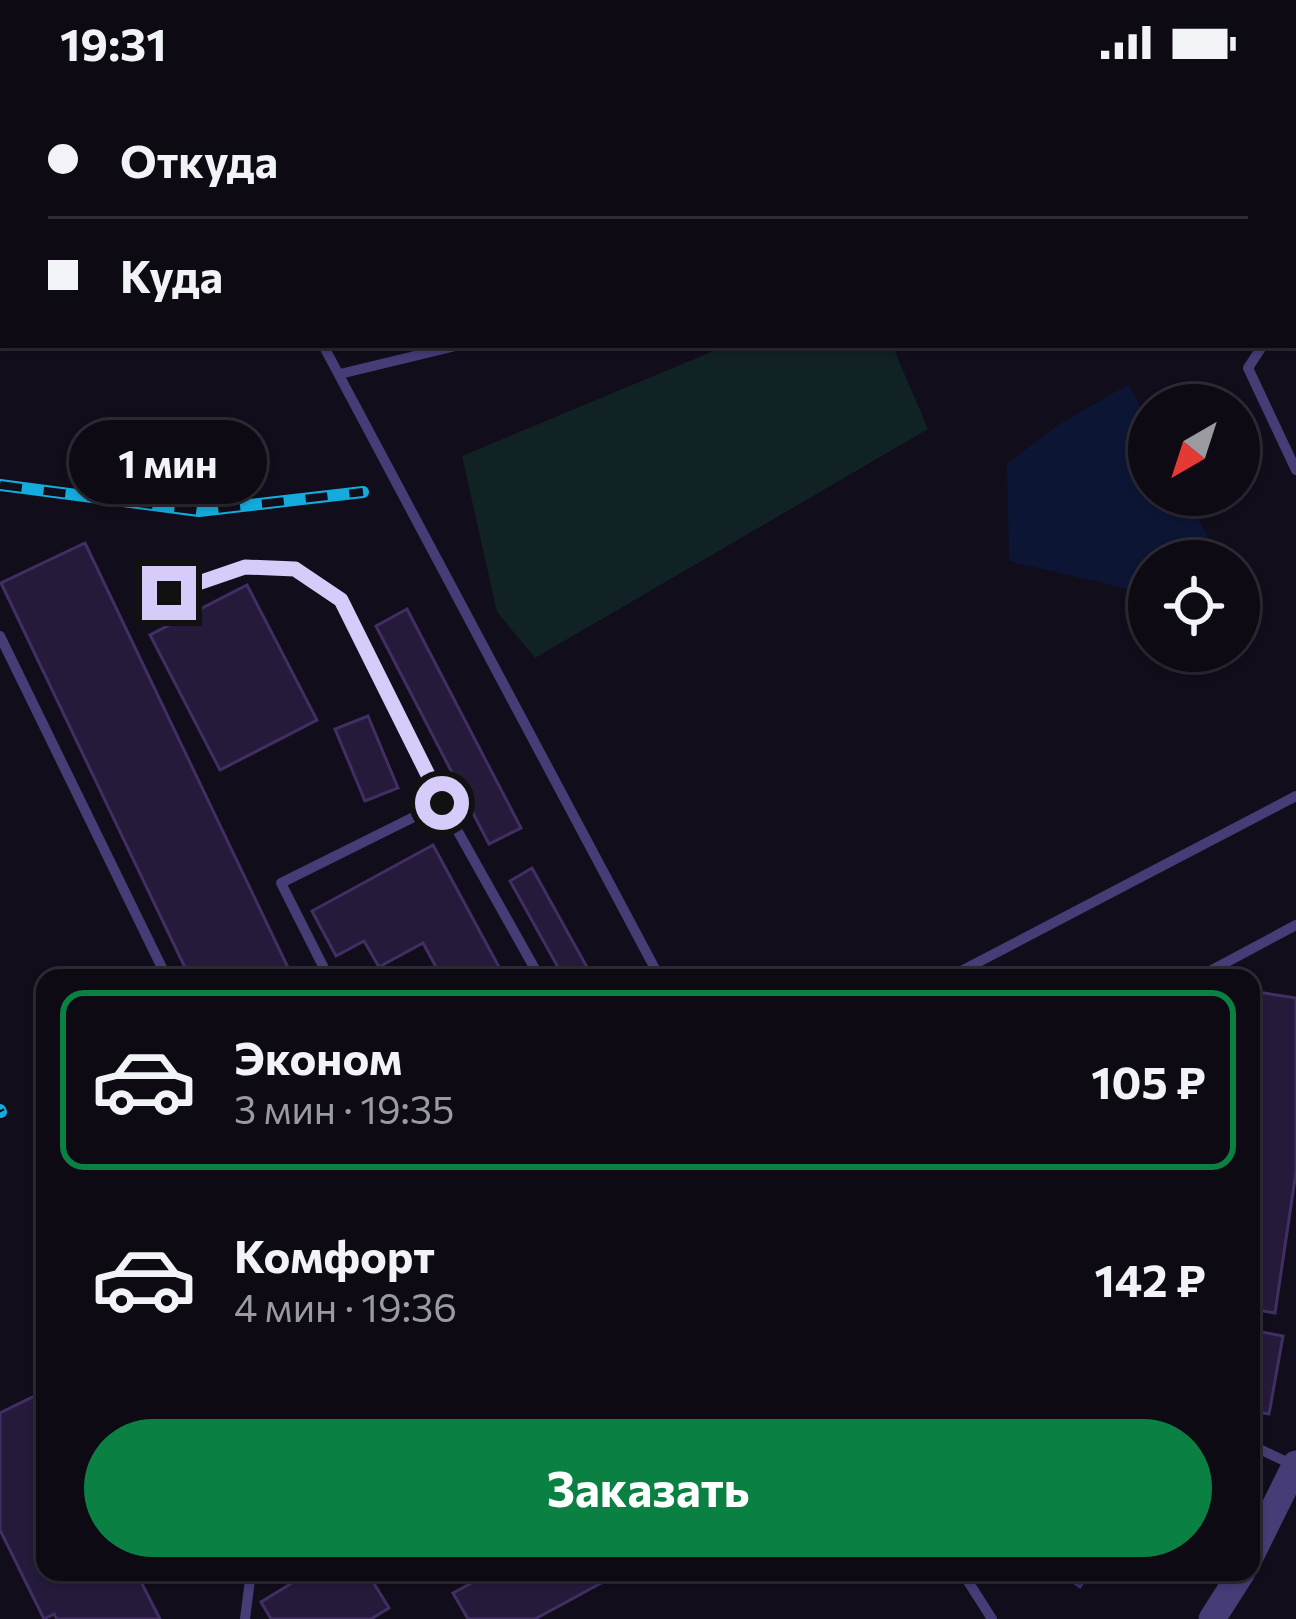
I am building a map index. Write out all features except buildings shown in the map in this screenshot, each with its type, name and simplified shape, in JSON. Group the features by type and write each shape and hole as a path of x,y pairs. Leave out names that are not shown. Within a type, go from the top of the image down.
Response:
{"street":[{"path":"1260,1538 1296,1466"},
{"path":"1212,1619 1235,1581"}],"lane":[{"path":"324,348 655,969"},
{"path":"340,374 448,348"},
{"path":"1261,348 1248,368 1296,470"},
{"path":"169,593 245,567 295,569 341,600 442,803 535,969"},
{"path":"0,636 163,969"},
{"path":"965,969 1296,796"},
{"path":"324,969 281,883 442,803"},
{"path":"1214,969 1296,925"},
{"path":"1260,1449 1296,1466"},
{"path":"245,1619 250,1581"},
{"path":"968,1581 992,1619"}],"shaded area":[{"path":"721,348 893,348 928,429 535,658 497,612 462,456"}],"water":[{"path":"1128,385 1128,516 1197,516 1208,537 1128,540 1127,589 1009,561 1007,464 1059,424"}],"railway":[{"path":"0,485 199,511 363,492"}],"route":[{"path":"169,593 245,567 295,569 341,600 442,803"}]}
